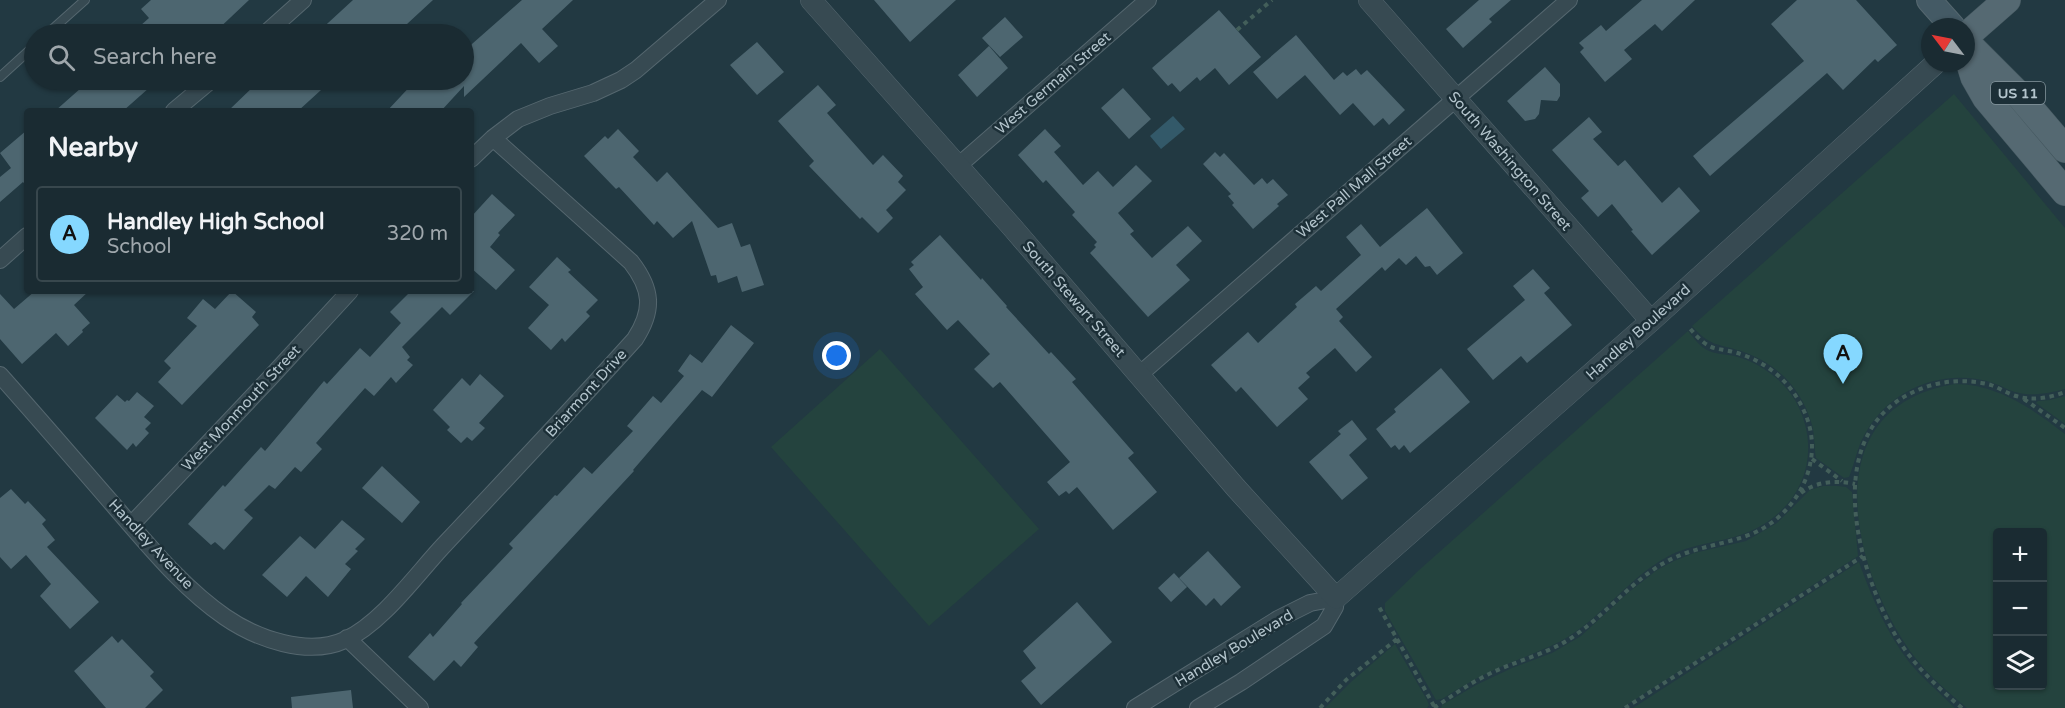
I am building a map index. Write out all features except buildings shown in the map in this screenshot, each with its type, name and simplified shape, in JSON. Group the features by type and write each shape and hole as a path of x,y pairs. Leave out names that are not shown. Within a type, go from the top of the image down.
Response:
{"main road":[{"path":"1929,0 1945,18"},
{"path":"1975,28 2007,0"},
{"name":"US 11","path":"1975,51 2019,95 2056,156 2065,192"},
{"name":"US 11","path":"1972,72 1986,98 2056,156"}],"street":[{"path":"276,24 303,0"},
{"path":"474,156 493,138 518,120 550,106 593,93 621,80 636,70 718,0"},
{"name":"South Stewart Street","path":"811,0 958,166 1236,488 1336,598"},
{"name":"West Germain Street","path":"958,166 1148,0"},
{"name":"South Washington Street","path":"1369,0 1651,321"},
{"name":"West Pall Mall Street","path":"1139,375 1569,0"},
{"name":"Handley Boulevard","path":"1135,708 1278,619 1310,603 1336,598 1651,321 1926,72"},
{"path":"178,108 199,90"},
{"name":"Briarmont Drive","path":"347,638 380,615 539,446 643,327 649,294 640,273 631,261 493,138"},
{"path":"0,260 24,239"},
{"name":"West Monmouth Street","path":"131,525 347,294"},
{"name":"Handley Avenue","path":"0,375 163,562 225,617 250,632 277,642 298,646 317,646 347,638"},
{"name":"Handley Boulevard","path":"1198,708 1324,626 1335,607 1336,598"},
{"path":"347,638 420,708"}],"lane":[{"path":"58,24 85,0"},
{"path":"0,77 24,55"}],"path":[{"path":"1237,30 1272,0"},
{"path":"1378,605 1435,708 1484,676 1549,650 1575,636 1635,583 1670,559 1692,550 1744,537 1765,527 1782,513 1805,483 1812,446 1806,415 1796,396 1767,366 1749,357 1708,347 1689,326"},
{"path":"1962,708 1939,689 1916,664 1898,639 1871,584 1857,529 1855,484 1858,461 1865,440 1881,417 1904,397 1938,384 1960,381 1987,384 2021,397 2065,428"},
{"path":"2021,397 2041,398 2065,392"},
{"path":"1811,458 1843,482"},
{"path":"1798,495 1817,484 1843,482 1855,484"},
{"path":"1625,708 1863,556"},
{"path":"1320,708 1346,680 1397,639"}],"green space":[{"path":"1954,94 2065,228 2065,389 2027,394 1972,378 1953,378 1918,386 1888,405 1875,419 1862,439 1849,477 1844,478 1816,458 1813,429 1808,412 1795,389 1777,370 1754,356 1709,341 1692,326"},
{"path":"1688,331 1707,350 1738,357 1763,368 1784,386 1795,400 1804,420 1808,440 1803,478 1794,495 1765,523 1746,533 1686,549 1667,557 1639,576 1589,622 1561,641 1487,673 1442,699 1436,700 1385,611 1385,603"},
{"path":"880,349 1039,529 929,626 771,447"},
{"path":"1955,384 1985,388 2000,393 2027,407 2065,434 2065,708 1967,708 1917,661 1904,642 1885,607 1870,568 1860,528 1858,489 1864,453 1882,422 1911,398"},
{"path":"2065,396 2065,424 2036,403 2038,401"},
{"path":"1823,486 1846,487 1852,492 1858,556 1622,708 1441,708 1442,705 1476,685 1552,653 1581,636 1657,570 1694,553 1746,541 1777,523 1810,490"},
{"path":"1859,562 1893,639 1909,662 1955,708 1633,708"},
{"path":"1395,644 1427,700 1429,705 1427,708 1325,708 1352,681"}],"water":[{"path":"1173,116 1185,129 1161,149 1150,136"}],"place":[{"name":"Handley High School","path":"1843,384"}]}
